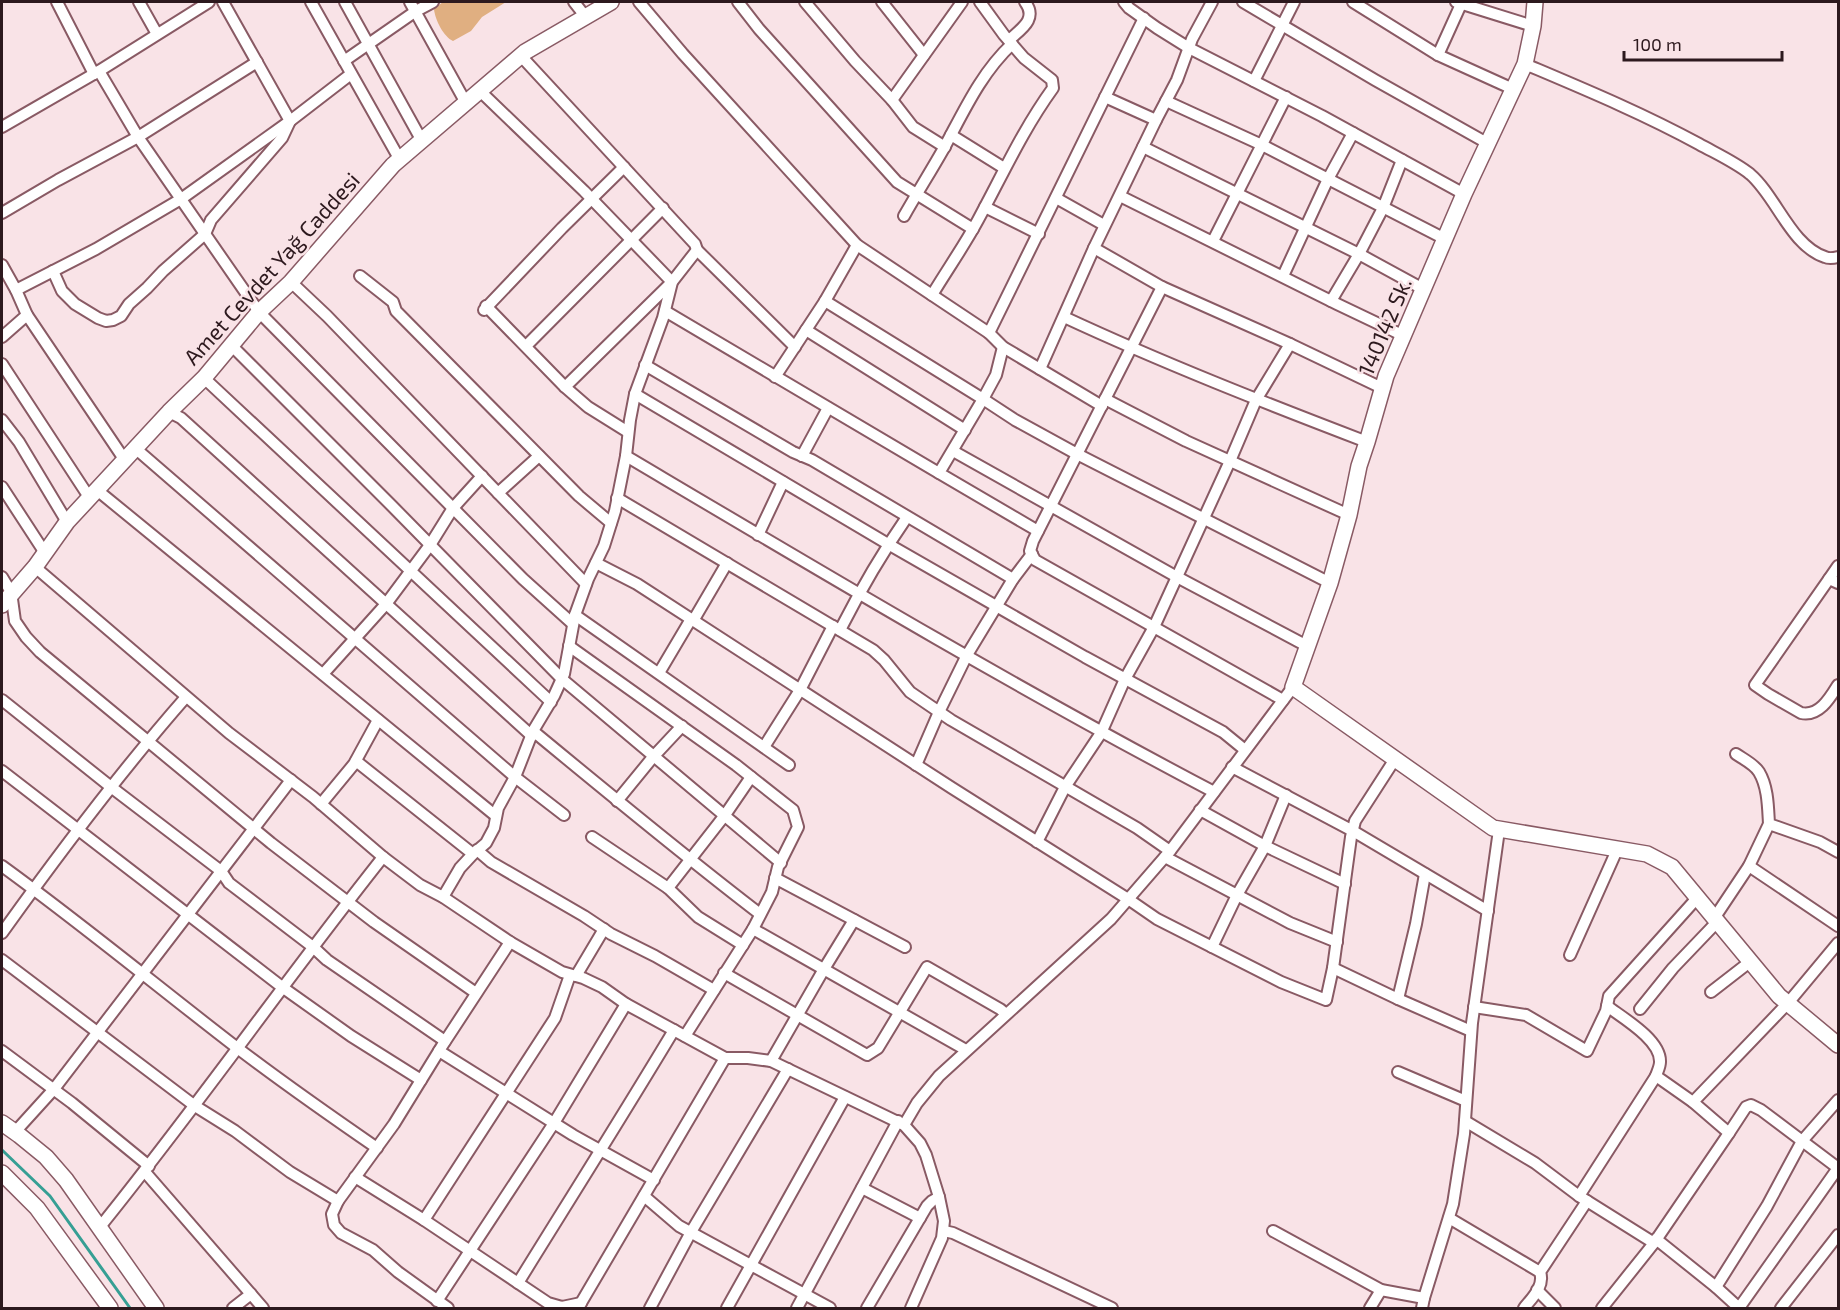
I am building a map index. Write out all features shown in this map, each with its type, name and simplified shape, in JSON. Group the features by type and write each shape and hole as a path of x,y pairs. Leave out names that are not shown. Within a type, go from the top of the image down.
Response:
{"main road":[{"name":"Amet Cevdet Yağ Caddesi","path":"2,605 35,567 67,522 169,412 204,378 259,312 291,282 393,165 521,56 611,2"},
{"name":"140142 Sk.","path":"1295,681 1330,583 1349,515 1359,466 1382,388 1402,335 1464,194 1525,64 1533,26 1535,2"},
{"path":"1295,681 1395,759 1493,828 1647,855 1672,867 1779,996 1838,1043"},
{"path":"2,1123 45,1157 66,1180 156,1308"},
{"path":"2,1173 37,1208 110,1308"}],"street":[{"path":"57,2 138,137 259,312 523,579 574,620 658,672 789,765"},
{"path":"139,2 157,34"},
{"path":"2,127 97,72 209,2"},
{"path":"223,2 290,121"},
{"path":"345,2 370,43 422,141"},
{"path":"344,61 370,43 413,6 433,2"},
{"path":"574,2 585,16"},
{"path":"639,2 683,54 856,244 989,333 1004,347 1040,369 1103,402 1349,515"},
{"path":"738,2 759,29 897,182 973,228"},
{"path":"805,2 913,127 945,147"},
{"path":"882,2 924,55"},
{"path":"892,100 962,2"},
{"path":"932,295 985,207 1036,112 1053,88 1052,80 1024,58 980,2"},
{"path":"904,216 945,147 964,109 996,59 1030,18 1031,12 1025,2"},
{"path":"1124,2 1129,8 1189,48 1353,133 1464,194"},
{"path":"1040,369 1104,225 1177,80 1189,48 1212,2"},
{"path":"1244,2 1487,143"},
{"path":"1254,81 1294,2"},
{"path":"1353,2 1438,55 1513,89"},
{"path":"1438,55 1460,2 1533,26"},
{"path":"316,3 344,61 400,160"},
{"path":"413,6 466,103"},
{"path":"989,333 1144,18"},
{"path":"521,56 663,208 695,244 697,250 795,347"},
{"path":"2,213 138,137 257,62"},
{"path":"1525,64 1655,120 1725,158 1749,173 1808,248 1827,258 1839,257"},
{"path":"16,290 96,249 181,199 351,74"},
{"path":"480,91 591,198 672,282"},
{"path":"1105,97 1156,120"},
{"path":"1213,241 1286,98"},
{"path":"1166,101 1262,145 1445,239"},
{"path":"52,271 62,291 75,304 106,321 121,316 129,304 163,270 205,234 211,220 282,138 290,121"},
{"path":"1282,276 1328,179 1353,133"},
{"path":"951,135 1004,168"},
{"path":"1143,147 1359,254 1424,289"},
{"path":"1331,301 1383,207 1402,160"},
{"path":"624,167 485,308 588,407 628,432"},
{"path":"1120,196 1402,335"},
{"path":"1056,198 1104,225"},
{"path":"985,207 1039,234"},
{"path":"526,346 663,208"},
{"path":"775,377 825,301 856,244"},
{"path":"1094,248 1162,287 1382,388"},
{"path":"565,387 672,282 697,250"},
{"path":"2,265 27,315 130,454 355,639 515,777 564,814"},
{"path":"360,276 393,302 396,311 539,456 579,496 611,523"},
{"path":"291,282 327,316 586,584"},
{"path":"443,897 460,868 486,843 494,828 498,808 515,777 532,734 562,679 574,620 611,523 626,456 635,394 665,311 672,282"},
{"path":"1162,287 1030,551 1035,560 1283,700"},
{"path":"825,301 1015,420 1330,583"},
{"path":"665,311 1038,531"},
{"path":"2,338 27,315"},
{"path":"1064,316 1131,348 1256,400 1367,442"},
{"path":"806,330 965,430"},
{"path":"1037,842 1065,787 1101,733 1125,679 1155,627 1256,400 1290,344"},
{"path":"231,345 562,679 781,863"},
{"path":"939,472 996,375 1004,347"},
{"path":"2,364 93,494 323,674 496,816"},
{"path":"645,365 794,452 812,460 1013,579"},
{"path":"204,378 551,702"},
{"path":"635,394 997,607 1223,732 1245,750"},
{"path":"802,456 828,408"},
{"path":"169,412 181,418 532,734 760,914"},
{"path":"2,420 19,442 67,522"},
{"path":"953,451 1177,577 1307,646"},
{"path":"498,494 539,456"},
{"path":"626,456 1101,733 1214,792"},
{"path":"323,674 386,604 430,545 453,508 482,476"},
{"path":"758,534 783,482"},
{"path":"2,487 45,553"},
{"path":"617,498 873,650 910,692 939,712 1137,828 1167,854 1237,895 1290,922 1337,942"},
{"path":"764,747 888,544 907,517"},
{"path":"916,765 939,712 968,656 1013,579 1032,554"},
{"path":"596,563 637,584 1128,899 1157,920 1281,982 1326,1000 1355,821 1395,759"},
{"path":"658,672 727,563"},
{"path":"1839,566 1834,581 1755,685 1806,714 1825,705 1839,685"},
{"path":"35,567 229,733 291,780 420,885 562,972 602,987 626,1004 726,1058 771,1061 901,1123 920,1143 926,1155 944,1221 944,1231 911,1308"},
{"path":"2,577 12,592 15,621 40,652 254,828 374,922 476,993"},
{"path":"569,646 682,726 793,810 798,827 781,863 772,892 753,929 685,1036"},
{"path":"797,1308 862,1188 901,1123 939,1076 1111,919 1167,854 1295,681"},
{"path":"2,933 78,829 147,741 186,697"},
{"path":"2,700 221,871 230,883 327,960 445,1041"},
{"path":"321,804 356,761 378,720"},
{"path":"617,801 682,726"},
{"path":"1640,1009 1716,919 1749,866 1769,824 1766,790 1759,772 1736,754"},
{"path":"356,761 475,852 604,929 714,990"},
{"path":"1233,767 1353,831 1488,911"},
{"path":"2,771 282,987 351,1036 421,1080"},
{"path":"668,888 725,815 751,777"},
{"path":"15,1132 54,1089 291,780"},
{"path":"1212,947 1237,895 1265,846 1286,795"},
{"path":"1200,810 1265,846 1345,884"},
{"path":"1769,824 1820,842 1839,852"},
{"path":"1273,1231 1381,1290 1423,1303 1453,1204 1465,1121 1471,1031 1499,830"},
{"path":"592,837 668,888 698,917 742,945"},
{"path":"1570,955 1617,850"},
{"path":"99,1228 147,1169 282,987 383,857"},
{"path":"2,866 238,1048 321,1110 377,1148"},
{"path":"1749,866 1839,926"},
{"path":"1398,999 1416,924 1425,873"},
{"path":"775,878 905,947"},
{"path":"1474,1007 1526,1015 1587,1051 1609,996 1698,897"},
{"path":"771,1061 854,920"},
{"path":"424,1220 555,1018 573,975 604,929"},
{"path":"753,929 966,1050"},
{"path":"448,1308 373,1250 341,1233 334,1225 332,1214 338,1201 394,1124 510,942"},
{"path":"1693,1102 1788,1003 1839,943"},
{"path":"2,960 195,1106 235,1131 290,1172 338,1201"},
{"path":"1711,993 1751,961"},
{"path":"724,973 867,1055 878,1048 927,967 1006,1014"},
{"path":"1333,968 1471,1031"},
{"path":"437,1301 554,1123 626,1004"},
{"path":"1540,1272 1656,1076 1660,1061 1656,1048 1649,1038 1607,1005"},
{"path":"518,1283 585,1173 602,1151 674,1030"},
{"path":"2,1051 54,1089 147,1169 263,1308"},
{"path":"439,1052 554,1123 654,1180"},
{"path":"356,1177 548,1303 562,1307 579,1306 726,1058"},
{"path":"650,1308 691,1232 788,1070"},
{"path":"1398,1072 1466,1101"},
{"path":"1656,1076 1693,1102 1729,1133"},
{"path":"727,1308 845,1097"},
{"path":"1716,1287 1767,1206 1803,1141 1839,1100"},
{"path":"1465,1121 1535,1163 1583,1199 1655,1241 1716,1287 1739,1308 1838,1168 1761,1110 1751,1105 1746,1107 1655,1241 1602,1308"},
{"path":"862,1188 920,1218"},
{"path":"644,1196 680,1226 830,1308"},
{"path":"867,1308 929,1203 939,1197"},
{"path":"1449,1218 1540,1272 1542,1278 1537,1290 1524,1308"},
{"path":"944,1231 953,1233 1112,1308"},
{"path":"1781,1308 1839,1235"},
{"path":"1370,1308 1381,1290"},
{"path":"1537,1290 1555,1308"},
{"path":"233,1308 251,1294"}],"shaded area":[{"path":"443,2 506,2 482,17 471,31 453,41 443,32 435,13 434,9"}],"waterway":[{"path":"2,1150 50,1196 130,1308"}]}
